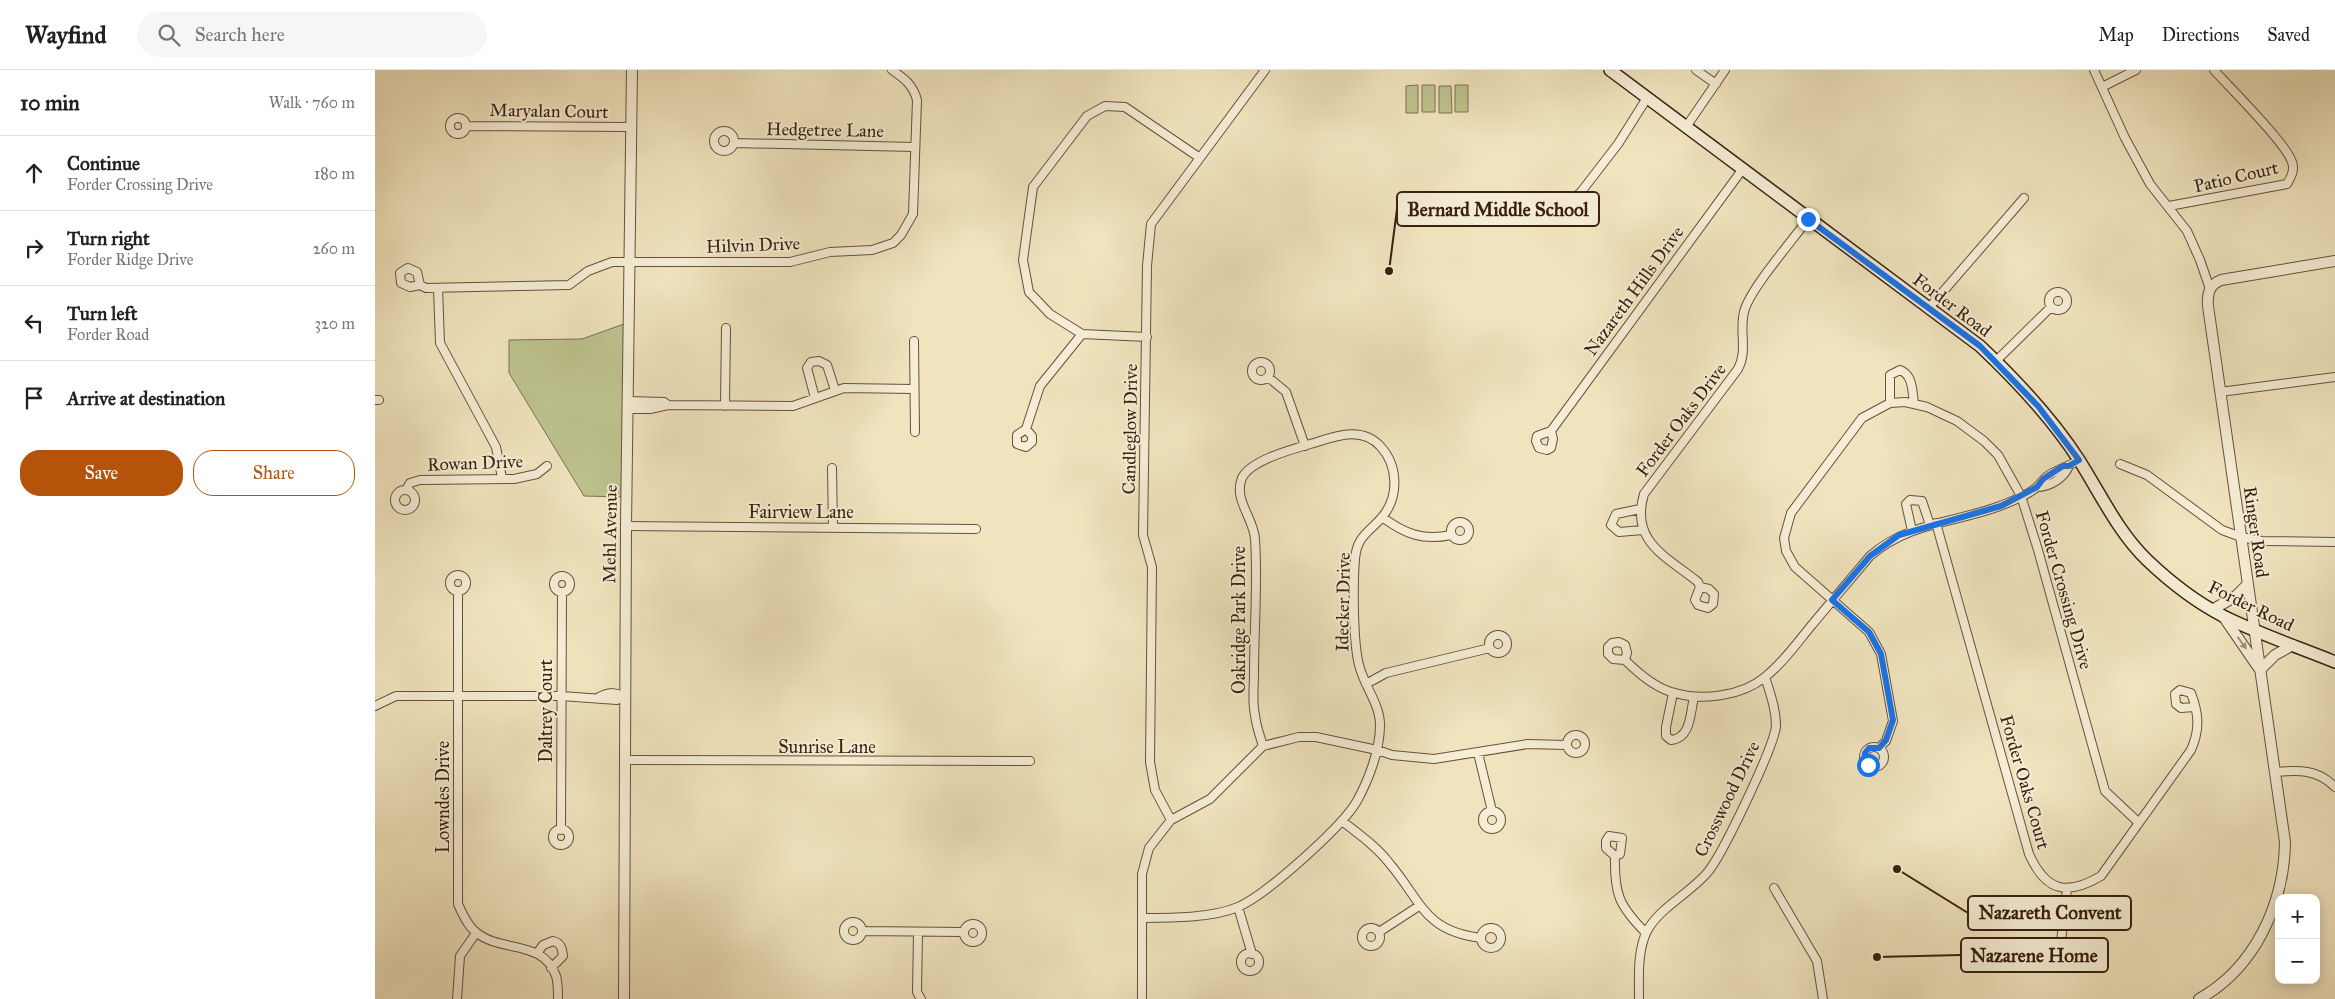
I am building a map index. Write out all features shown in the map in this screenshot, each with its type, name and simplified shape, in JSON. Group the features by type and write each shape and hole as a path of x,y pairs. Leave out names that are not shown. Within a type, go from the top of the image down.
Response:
{"main road":[{"name":"Forder Road","path":"1609,70 1928,310 1980,346 2038,406 2074,463 2133,544 2158,569 2212,610 2223,616 2335,662"}],"street":[{"name":"Mehl Avenue","path":"624,999 625,760 623,696 629,405 632,70"},
{"path":"892,70 908,81 914,90 917,100 914,147"},
{"name":"Candleglow Drive","path":"1171,820 1155,790 1150,762 1152,567 1143,535 1147,266 1151,224 1265,70"},
{"path":"1696,70 1716,84"},
{"path":"1686,127 1725,70"},
{"path":"2094,70 2103,86 2125,138 2150,184 2169,206 2194,246 2210,289 2221,280 2335,261"},
{"path":"2103,86 2136,70"},
{"name":"Patio Court","path":"2169,206 2287,184 2293,170 2292,162 2281,144 2214,70"},
{"path":"1569,203 1581,192 1618,144 1647,98"},
{"path":"1147,337 1082,334 1050,314 1029,292 1023,260 1033,187 1087,116 1105,106 1125,107 1200,158"},
{"name":"Maryalan Court","path":"466,126 631,127"},
{"name":"Hedgetree Lane","path":"734,143 914,147"},
{"name":"Hilvin Drive","path":"421,285 426,288 438,288 569,285 601,265 631,262 790,262 830,252 884,248 901,235 913,214 914,147"},
{"name":"Nazareth Hills Drive","path":"1551,432 1742,170"},
{"path":"1928,310 2024,198"},
{"name":"Forder Oaks Drive","path":"1640,509 1644,494 1738,369 1744,353 1743,322 1747,302 1808,219"},
{"path":"438,288 440,343 496,447 503,478"},
{"name":"Ringer Road","path":"2199,999 2225,983 2239,968 2255,945 2272,910 2282,873 2285,847 2208,306 2210,289"},
{"path":"1996,361 2051,307"},
{"path":"725,406 726,328"},
{"path":"1026,429 1040,386 1082,334"},
{"path":"914,341 915,432"},
{"path":"815,398 807,375 807,368 811,362 819,361 827,366 835,390"},
{"path":"1890,403 1890,376 1899,370 1906,373 1910,380 1914,403"},
{"path":"1268,377 1285,392 1305,446"},
{"path":"2220,392 2335,377"},
{"path":"629,405 651,409 668,405 793,406 801,405 835,390 853,388 914,388"},
{"name":"Forder Crossing Drive","path":"1879,748 1886,740 1893,720 1881,654 1869,632 1804,577 1790,559 1785,544 1786,526 1791,513 1862,418 1890,403 1914,403 1957,421 1984,440 1998,455 2021,496 2038,550 2105,791 2138,822"},
{"name":"Idecker Drive","path":"1143,918 1188,918 1238,907 1280,879 1342,821 1357,802 1372,767 1377,750 1380,725 1378,710 1366,684 1356,653 1355,557 1364,532 1382,517 1394,493 1395,477 1393,467 1381,447 1368,438 1353,433 1338,435 1305,446"},
{"name":"Oakridge Park Drive","path":"1263,746 1254,711 1255,537 1239,488 1247,470 1255,464 1305,446"},
{"path":"1625,660 1632,668 1673,693 1694,697 1739,691 1765,677 1787,655 1870,556 1884,544 1933,524 2001,506 2037,487 2043,479 2063,466 2074,463"},
{"path":"2121,464 2147,475 2222,530 2241,537 2262,540 2335,542"},
{"name":"Rowan Drive","path":"406,490 410,483 419,480 526,478 547,466"},
{"path":"832,468 833,527"},
{"name":"Forder Oaks Court","path":"1912,531 1906,504 1910,500 1922,501 1933,524 2029,854 2037,871 2049,882 2067,889"},
{"path":"1643,530 1619,532 1611,525 1616,514 1640,509 1640,518 1646,537 1654,547 1698,582 1701,587"},
{"path":"1382,517 1399,530 1417,537 1435,538 1451,535"},
{"name":"Fairview Lane","path":"626,526 977,529"},
{"path":"2212,610 2237,596 2247,585"},
{"name":"Lowndes Drive","path":"458,591 457,897 461,912 476,933"},
{"name":"Daltrey Court","path":"561,830 562,592"},
{"path":"2223,616 2260,670 2275,655 2293,646"},
{"path":"1366,684 1386,673 1490,648"},
{"name":"Crosswood Drive","path":"1639,999 1640,960 1646,933 1661,914 1700,881 1720,855 1765,758 1776,727 1774,707 1765,677"},
{"path":"1673,693 1666,727 1666,736 1671,740 1679,739 1686,734 1694,697"},
{"path":"375,706 396,696 561,696 617,700 623,696"},
{"path":"2061,941 2067,889 2083,886 2101,876 2191,750 2198,734 2199,720 2193,707"},
{"path":"1142,999 1143,918 1141,874 1144,862 1157,836 1171,820 1210,800 1263,746 1299,737 1316,737 1392,755 1422,759 1478,753 1528,744 1566,745"},
{"path":"1478,753 1492,811"},
{"name":"Sunrise Lane","path":"625,760 1030,761"},
{"path":"2275,772 2309,771 2329,781 2335,787"},
{"path":"1342,821 1376,848 1391,865 1419,906 1444,928 1465,936 1481,938"},
{"path":"1615,856 1615,880 1621,904 1646,933"},
{"path":"1774,888 1817,961 1823,999"},
{"path":"1379,932 1419,906"},
{"path":"1238,907 1252,954"},
{"path":"863,931 963,932"},
{"path":"918,932 917,992 921,999"},
{"path":"457,999 460,956 476,933 495,941 538,952 556,976 559,999"},
{"path":"538,952 543,946 553,941 558,943 562,949 563,956 551,968"}],"green space":[{"path":"1418,85 1418,113 1406,113 1406,86"},
{"path":"1422,85 1435,85 1435,112 1422,112"},
{"path":"1455,85 1468,85 1468,112 1455,112"},
{"path":"1439,86 1451,86 1452,113 1439,113"},
{"path":"624,324 622,497 584,496 509,373 509,340 582,339"}],"place":[{"name":"Bernard Middle School","path":"1389,271"},
{"name":"Nazareth Convent","path":"1897,869"},
{"name":"Nazarene Home","path":"1877,957"}],"route":[{"path":"1808,219 1928,310 1980,346 2038,406 2079,460 2069,466 2063,466 2043,479 2037,487 2001,506 1899,535 1884,544 1870,556 1832,600 1869,632 1881,654 1893,711 1893,720 1886,740 1879,748 1873,747 1866,750 1863,756 1865,763 1868,765"}]}
